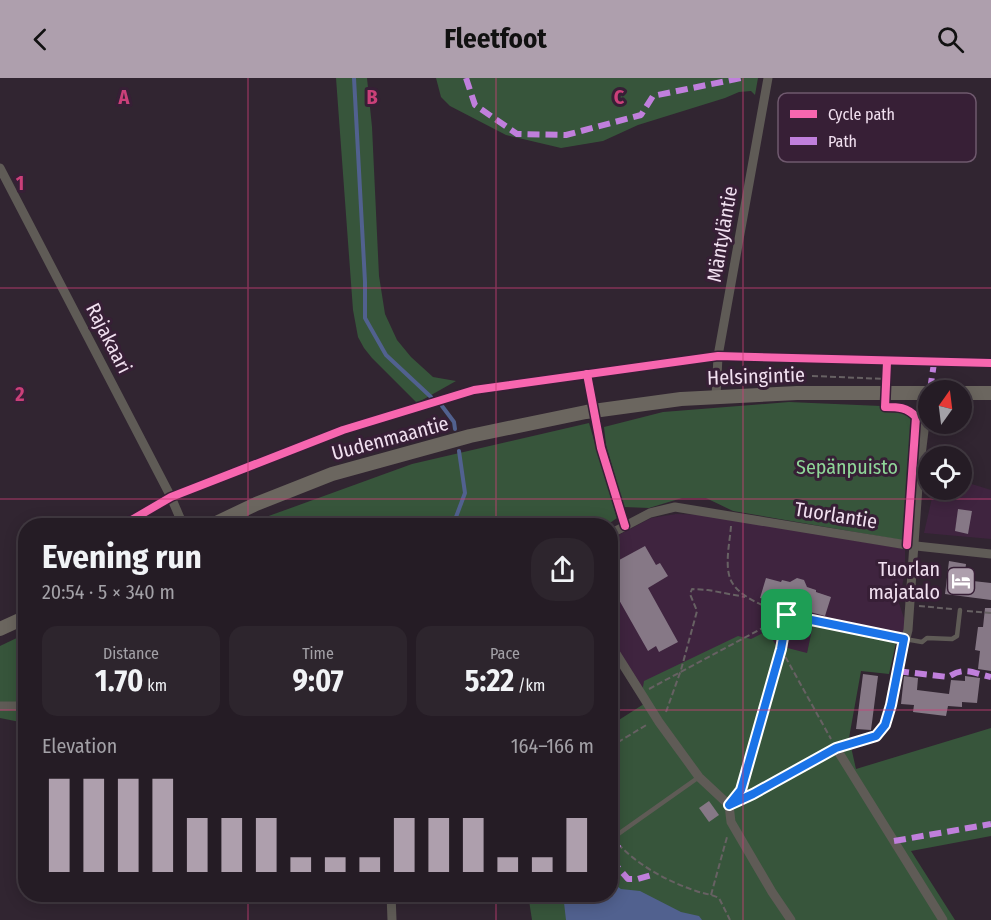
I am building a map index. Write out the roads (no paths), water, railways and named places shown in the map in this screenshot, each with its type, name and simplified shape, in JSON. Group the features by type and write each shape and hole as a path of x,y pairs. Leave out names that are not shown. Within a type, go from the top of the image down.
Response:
{"main road":[{"name":"Helsingintie","path":"586,412 681,399 797,393 918,393"},
{"path":"972,393 991,393"},
{"name":"Uudenmaantie","path":"227,518 295,487 352,468 470,436 586,412"},
{"path":"0,629 18,620"}],"street":[{"name":"Mäntyläntie","path":"716,397 718,356 768,78"},
{"name":"Rajakaari","path":"0,168 180,518"},
{"path":"729,805 836,748 876,736 885,725 908,630 924,434"},
{"name":"Tuorlantie","path":"618,530 650,513 675,507 914,546 991,554"},
{"path":"618,656 659,722 699,777 729,805 731,822 791,920"},
{"path":"0,706 18,706"},
{"path":"836,748 943,920"},
{"path":"391,902 392,920"}],"lane":[{"path":"904,639 922,642 927,638 952,639 957,636 960,610"},
{"path":"618,834 699,777"}],"water":[{"path":"618,887 640,891 681,912 699,916 702,920 566,920 564,902 618,902"}],"waterway":[{"path":"354,78 365,318 386,355 431,397"},
{"path":"442,406 454,422 455,429"},
{"path":"456,518 465,493 459,451"}],"place":[{"name":"Tuorlan majatalo","path":"961,581"}],"park label":[{"name":"Sepänpuisto","path":"847,467"}]}
